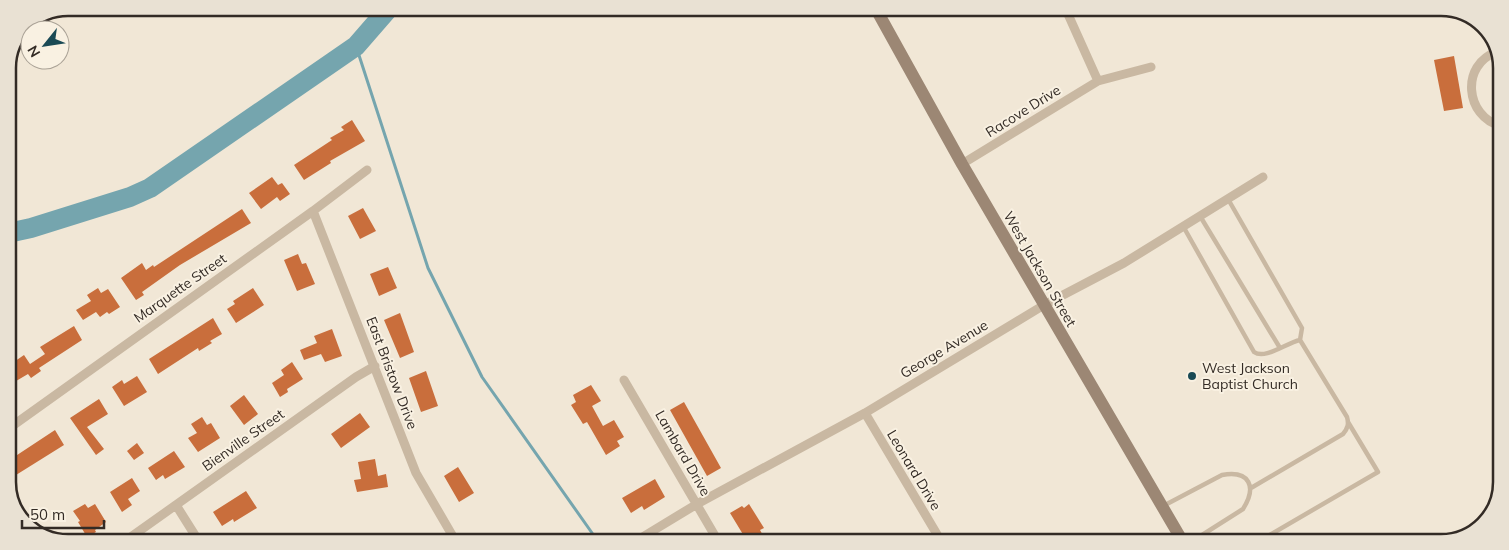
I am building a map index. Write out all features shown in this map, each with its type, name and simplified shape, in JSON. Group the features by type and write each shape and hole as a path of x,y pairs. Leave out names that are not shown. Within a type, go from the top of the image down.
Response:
{"street":[{"name":"West Jackson Street","path":"880,16 962,164 1178,534"},
{"path":"1069,16 1098,81"},
{"path":"1491,54 1480,63 1473,75 1471,90 1474,104 1482,116 1493,123"},
{"name":"Racove Drive","path":"962,164 1098,81 1151,67"},
{"name":"Marquette Street","path":"16,423 313,211 367,170"},
{"name":"George Avenue","path":"648,534 697,504 864,413 1044,305 1124,263 1263,177"},
{"name":"East Bristow Drive","path":"313,211 416,473 452,534"},
{"name":"Bienville Street","path":"135,534 356,377 375,366"},
{"name":"Lambard Drive","path":"624,380 714,534"},
{"name":"Leonard Drive","path":"864,413 936,534"},
{"path":"176,505 194,534"}],"lane":[{"path":"1228,199 1302,328 1300,340 1378,472 1271,534"},
{"path":"1200,216 1280,348"},
{"path":"1183,226 1254,352 1258,355 1264,355 1290,342 1300,340"},
{"path":"1251,488 1343,434 1348,426 1348,422"},
{"path":"1162,507 1222,475 1231,473 1243,476 1249,482 1251,488 1248,501 1243,509 1204,534"}],"building":[{"path":"1454,56 1463,108 1444,111 1434,60"},
{"path":"352,120 365,141 330,161 331,163 304,180 294,165 332,140 330,138 344,130 341,127"},
{"path":"272,177 278,185 282,183 290,194 280,201 277,197 261,209 249,193"},
{"path":"363,208 376,231 360,239 348,216"},
{"path":"242,209 251,223 180,265 142,292 144,295 136,300 121,278 142,263 146,270 153,265 154,267"},
{"path":"298,254 302,264 306,263 315,284 297,291 284,260"},
{"path":"388,267 397,288 379,296 370,274"},
{"path":"98,288 101,293 108,289 120,307 100,317 96,312 83,320 76,310 91,301 87,295"},
{"path":"253,288 264,305 236,323 227,309 235,304 233,301"},
{"path":"400,313 414,352 400,358 384,320"},
{"path":"213,318 222,334 210,341 212,343 199,351 198,348 158,374 149,359"},
{"path":"74,326 82,340 39,368 41,371 31,378 28,374 16,381 16,360 24,355 30,364 45,354 40,347"},
{"path":"332,329 342,356 325,362 321,354 304,360 300,350 317,343 314,336"},
{"path":"292,362 303,379 287,389 288,392 280,397 272,383 284,375 281,370"},
{"path":"426,371 438,406 421,412 409,378"},
{"path":"137,376 147,392 124,406 112,387 122,380 124,384"},
{"path":"591,385 601,401 592,406 603,426 614,420 624,437 617,441 620,446 606,455 587,422 583,424 571,405 576,402 573,395"},
{"path":"244,395 258,414 244,425 230,406"},
{"path":"99,399 108,414 87,427 104,449 96,455 70,418"},
{"path":"684,402 721,468 707,476 670,410"},
{"path":"360,413 370,427 341,448 331,434"},
{"path":"202,417 207,425 211,423 220,438 198,452 188,438 197,433 191,424"},
{"path":"55,430 64,445 16,475 16,456"},
{"path":"137,443 144,453 134,460 127,451"},
{"path":"174,451 185,467 165,479 163,475 156,480 148,468"},
{"path":"375,459 378,476 386,474 388,487 357,492 354,480 361,479 358,462"},
{"path":"458,467 474,493 459,502 444,476"},
{"path":"132,478 140,491 128,499 132,505 122,512 110,492"},
{"path":"655,479 665,497 644,510 642,506 631,513 622,498"},
{"path":"246,491 257,508 234,522 233,519 222,526 213,512"},
{"path":"85,504 88,508 95,504 106,522 95,530 96,532 85,534 73,511"},
{"path":"749,504 764,528 760,530 762,534 743,534 730,513 742,506 744,508"}],"waterway":[{"path":"16,231 130,197 150,188 356,46 382,16"},
{"path":"356,46 428,268 482,377 593,534"}],"place":[{"name":"West Jackson Baptist Church","path":"1192,376"}]}
